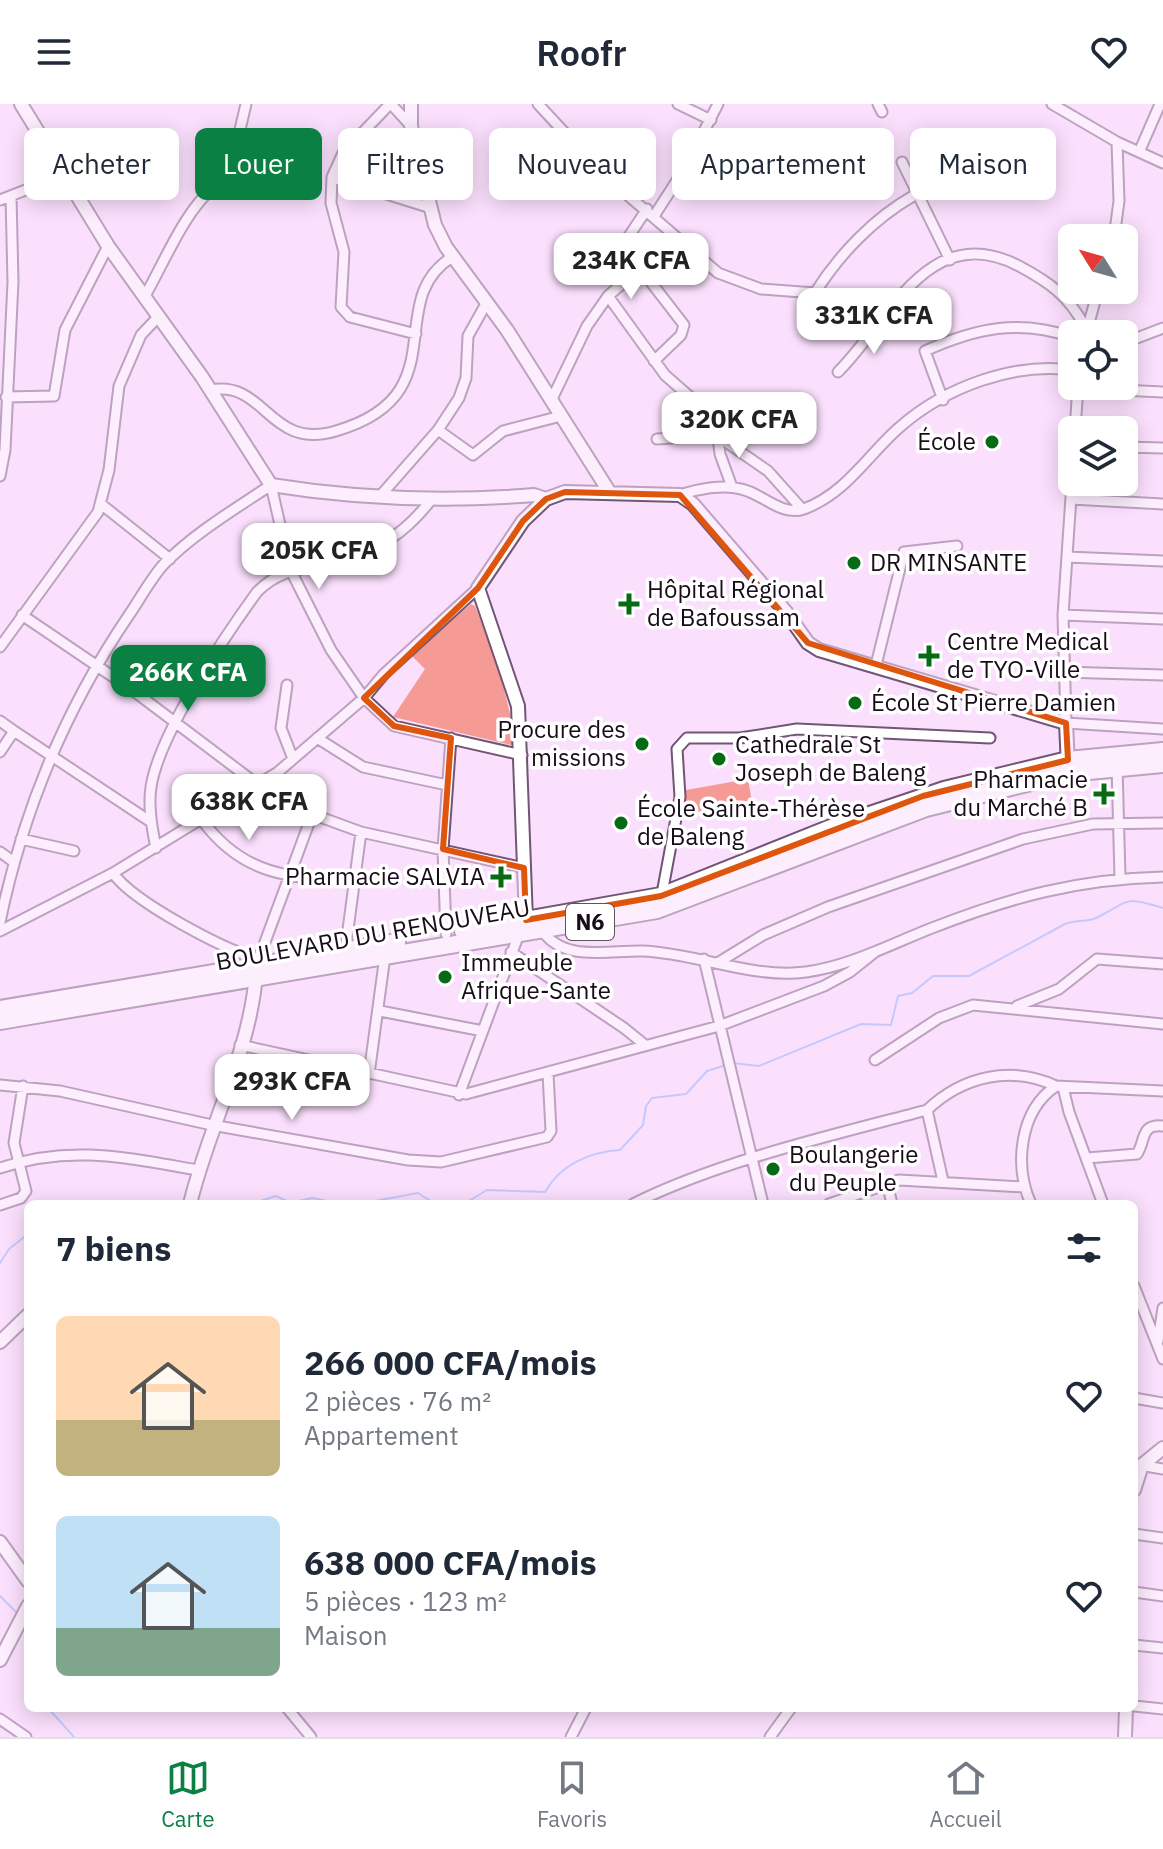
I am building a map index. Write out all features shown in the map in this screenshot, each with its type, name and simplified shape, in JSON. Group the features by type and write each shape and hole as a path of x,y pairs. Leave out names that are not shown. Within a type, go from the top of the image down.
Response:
{"highway":[{"name":"N6","path":"1068,767 1163,751"},
{"name":"N6","path":"1116,760 1163,764"},
{"name":"BOULEVARD DU RENOUVEAU","path":"346,957 385,956 661,902 925,802 1068,767"},
{"name":"BOULEVARD DU RENOUVEAU","path":"0,1009 45,1008 79,1003 257,969 346,957 446,934 531,926"},
{"name":"BOULEVARD DU RENOUVEAU","path":"0,1021 45,1008"}],"street":[{"path":"21,104 36,128"},
{"path":"240,128 246,104"},
{"path":"411,126 391,104 343,153 332,177 331,203 344,252 342,312 364,322 416,334"},
{"path":"411,104 411,126 431,208 452,257 487,302 610,493"},
{"path":"538,104 574,146 718,273 761,289 815,293 873,332"},
{"path":"678,104 711,120"},
{"path":"654,361 681,335 684,325 640,268 625,242 651,212 711,120 718,104"},
{"path":"1140,150 1160,104"},
{"path":"1057,105 1117,142 1163,163"},
{"path":"1116,224 1119,201 1117,142"},
{"path":"902,162 910,177"},
{"path":"332,177 431,208"},
{"path":"0,200 24,191"},
{"path":"0,476 5,450 5,321 11,196"},
{"path":"815,293 845,251 910,197"},
{"path":"79,200 108,246 211,390 271,485 290,569 331,650 364,698 394,726 522,755"},
{"path":"145,296 202,200"},
{"path":"922,200 950,260"},
{"path":"6,397 54,396 65,330 108,246"},
{"path":"838,372 906,287 919,276 950,260 974,253 995,253 1055,287 1071,303 1080,320"},
{"path":"211,390 223,388 248,396 270,417 297,434 334,432 365,419 399,390 412,368 422,292 436,269 452,257"},
{"path":"551,401 587,326 608,296 640,268"},
{"path":"608,296 654,361 698,404 717,436 732,487"},
{"path":"381,495 438,430 464,387 468,336 487,302"},
{"path":"0,647 81,538 101,504 119,386 141,335 158,317"},
{"path":"943,400 925,351 960,335 998,326 1029,326 1058,333"},
{"path":"1138,338 1163,328"},
{"path":"1151,334 1163,335"},
{"path":"0,931 156,848 257,786 293,759 364,698 384,674 478,588 523,521 546,499 565,492 680,495 732,487 786,510 802,509 869,462 901,425 943,400 1020,369 1058,370"},
{"path":"1138,391 1163,392"},
{"path":"438,430 473,455 503,431 561,416"},
{"path":"657,439 717,436 768,471 802,509"},
{"path":"1138,447 1163,448"},
{"path":"0,922 4,886 51,754 97,665 170,559 271,485 312,493 431,500 534,495 546,499"},
{"path":"680,495 693,504 786,612 808,643 819,650 1066,723 1163,729"},
{"path":"1068,767 1063,615 1071,496"},
{"path":"1071,499 1163,504"},
{"path":"156,848 151,822 151,791 155,771 189,697 247,605 267,582 290,569 341,561 380,547 408,527 431,500"},
{"path":"101,504 170,559"},
{"path":"876,665 904,552 957,546"},
{"path":"1067,557 1163,561"},
{"path":"459,1095 511,952 531,926 524,868 518,706 478,588"},
{"path":"22,615 97,665 282,803 361,832 524,868"},
{"path":"1063,615 1163,619"},
{"path":"1063,672 1163,675"},
{"path":"287,685 281,728 293,759"},
{"path":"0,721 151,822"},
{"path":"661,902 680,797 677,749 687,738 740,738 797,729 990,738"},
{"path":"0,752 14,731"},
{"path":"317,738 363,767 447,785"},
{"path":"446,934 443,849 451,738"},
{"path":"1116,760 1120,878"},
{"path":"191,1200 212,1125 240,1045 257,969 312,815"},
{"path":"202,820 228,849 262,869 287,878 354,881"},
{"path":"719,962 763,935 828,907 977,854 1079,826 1163,823"},
{"path":"346,957 361,832"},
{"path":"21,839 74,851"},
{"path":"0,852 14,862"},
{"path":"113,873 130,892 236,953 257,969"},
{"path":"531,926 555,944 579,952 642,951 791,973 818,969 875,952 1018,898 1078,882 1163,877"},
{"path":"511,952 645,1045"},
{"path":"240,1045 459,1095 499,1088 719,1026 824,986 850,972 875,952"},
{"path":"369,1074 380,1011 385,956"},
{"path":"704,959 762,1200"},
{"path":"1013,1007 1059,989 1097,959 1163,964"},
{"path":"875,1060 959,1008 973,1005 1163,1024"},
{"path":"380,1011 483,1031"},
{"path":"0,1085 23,1086 127,1104 212,1125 408,1160 441,1162 546,1139 551,1131 548,1073"},
{"path":"642,1200 674,1186 752,1161 927,1110 959,1087 1002,1073 1042,1079 1060,1087 1163,1091"},
{"path":"0,1205 24,1194 14,1143 23,1086"},
{"path":"1060,1087 1102,1200"},
{"path":"1029,1200 1020,1169 1024,1141 1038,1100 1060,1087"},
{"path":"927,1110 943,1181"},
{"path":"1087,1158 1137,1154 1145,1130 1151,1125 1163,1126"},
{"path":"0,1168 57,1153 79,1152 198,1170"},
{"path":"840,1200 887,1183 943,1181 1024,1187"},
{"path":"887,1183 891,1200"},
{"path":"1138,1296 1163,1359"},
{"path":"1157,1344 1163,1308"},
{"path":"0,1342 24,1319"},
{"path":"1138,1399 1163,1403"},
{"path":"1138,1464 1163,1448"},
{"path":"1138,1464 1163,1469"},
{"path":"1138,1535 1163,1538"},
{"path":"0,1542 24,1575"},
{"path":"1138,1593 1163,1596"},
{"path":"0,1660 24,1614"},
{"path":"1138,1645 1163,1648"},
{"path":"1138,1706 1163,1709"},
{"path":"290,1712 311,1737"},
{"path":"571,1737 584,1712"},
{"path":"770,1737 788,1712"},
{"path":"1125,1737 1126,1712"},
{"path":"0,1719 26,1737"}],"highlighted area":[{"path":"565,492 680,495 808,643 1066,723 1068,760 923,796 661,896 526,920 524,868 443,849 451,738 394,726 364,698 478,588 523,521 546,499"}],"shaded area":[{"path":"471,604 475,606 500,675 515,746 393,717 425,669 411,655"},
{"path":"748,779 752,802 682,815 686,790"}],"waterway":[{"path":"732,1063 759,1066 861,1024 891,1025 898,996 912,993 933,976 969,976 1065,924 1096,918 1133,901 1163,908"},
{"path":"471,1200 487,1190 545,1192 567,1167 587,1157 620,1150 643,1125 646,1106 652,1098 686,1094 707,1071 726,1065"},
{"path":"380,1200 418,1193 429,1200"},
{"path":"264,1200 276,1196 285,1200"},
{"path":"304,1200 322,1200"},
{"path":"0,1263 9,1249 24,1237"},
{"path":"0,1596 18,1614"},
{"path":"52,1712 74,1737"}],"place":[{"name":"École","path":"992,442"},
{"name":"DR MINSANTE","path":"854,563"},
{"name":"Hôpital Régional de Bafoussam","path":"629,604"},
{"name":"Centre Medical de TYO-Ville","path":"929,656"},
{"name":"École St Pierre Damien","path":"855,703"},
{"name":"Procure des missions","path":"642,744"},
{"name":"Cathedrale St Joseph de Baleng","path":"719,759"},
{"name":"Pharmacie du Marché B","path":"1104,794"},
{"name":"École Sainte-Thérèse de Baleng","path":"621,823"},
{"name":"Pharmacie SALVIA","path":"501,877"},
{"name":"Immeuble Afrique-Sante","path":"445,977"},
{"name":"Boulangerie du Peuple","path":"773,1169"}]}
